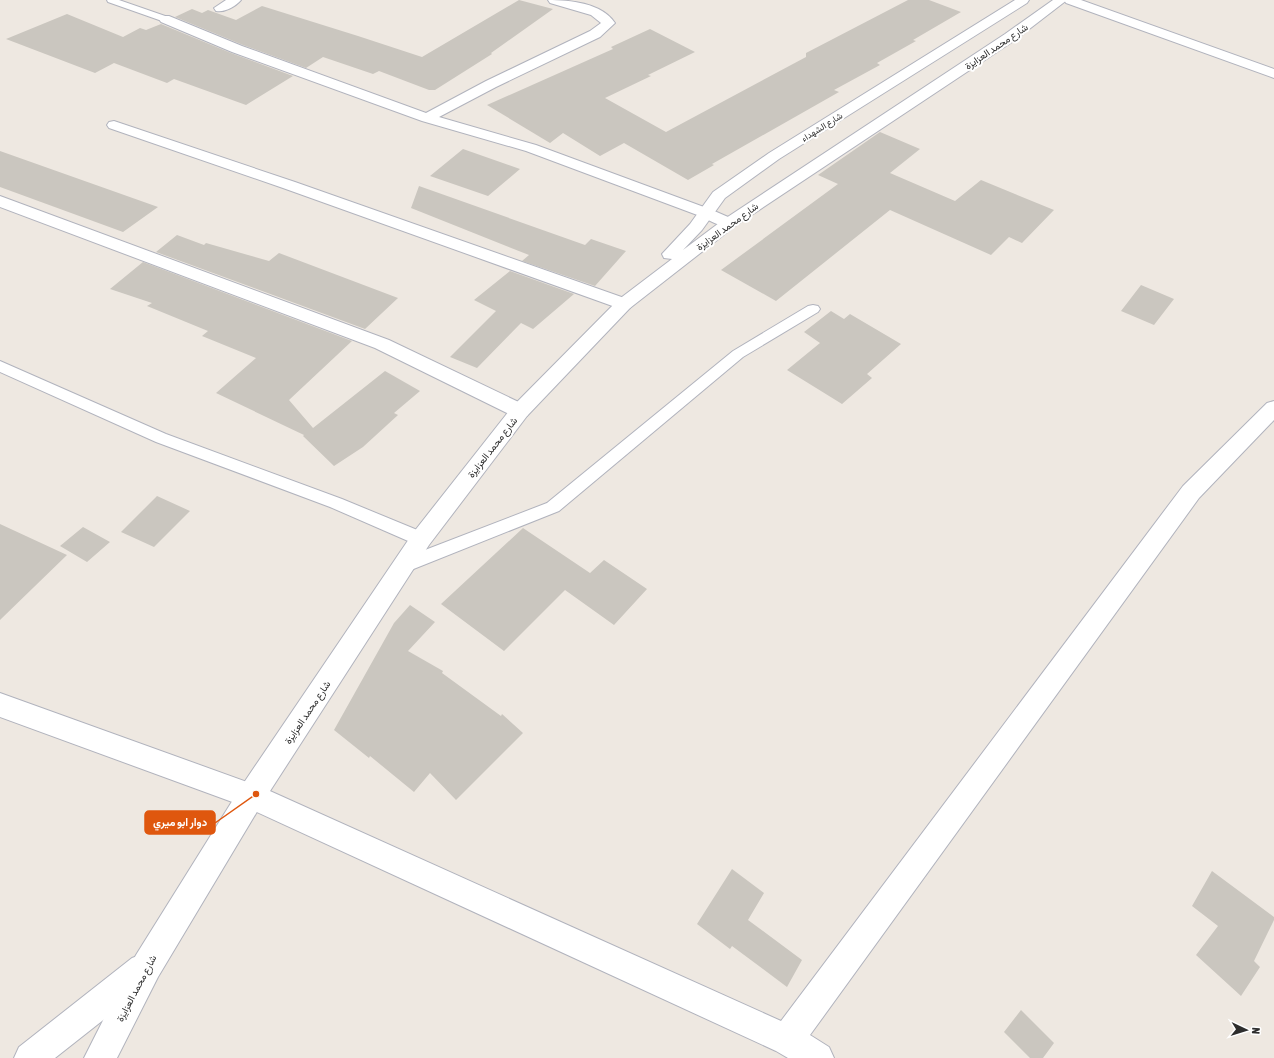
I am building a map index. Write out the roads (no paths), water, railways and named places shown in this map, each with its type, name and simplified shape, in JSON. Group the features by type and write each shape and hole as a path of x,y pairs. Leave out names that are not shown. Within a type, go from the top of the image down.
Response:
{"street":[{"path":"220,8 235,0"},
{"path":"427,118 491,84 595,34 609,22 595,12 554,0"},
{"name":"شارع الشهداء","path":"649,285 661,264 696,227 718,195 774,156 1023,0"},
{"name":"شارع محمد العزايزة","path":"100,1058 147,966 251,796 421,539 520,411 624,304 729,223 1003,42 1061,0"},
{"path":"1070,0 1274,74"},
{"path":"165,19 237,49 427,118 531,148 706,213 729,223"},
{"path":"114,125 289,185 624,304"},
{"path":"0,201 382,344 520,411"},
{"path":"787,1040 1191,492 1274,408"},
{"path":"0,705 251,796 787,1040 818,1058"},
{"path":"30,1058 147,966"}],"lane":[{"path":"111,0 165,19"},
{"path":"405,565 553,507 738,354 813,309"},
{"path":"0,366 161,438 336,503 421,539"}],"place":[{"name":"دوار ابو ميري","path":"256,794"}]}
